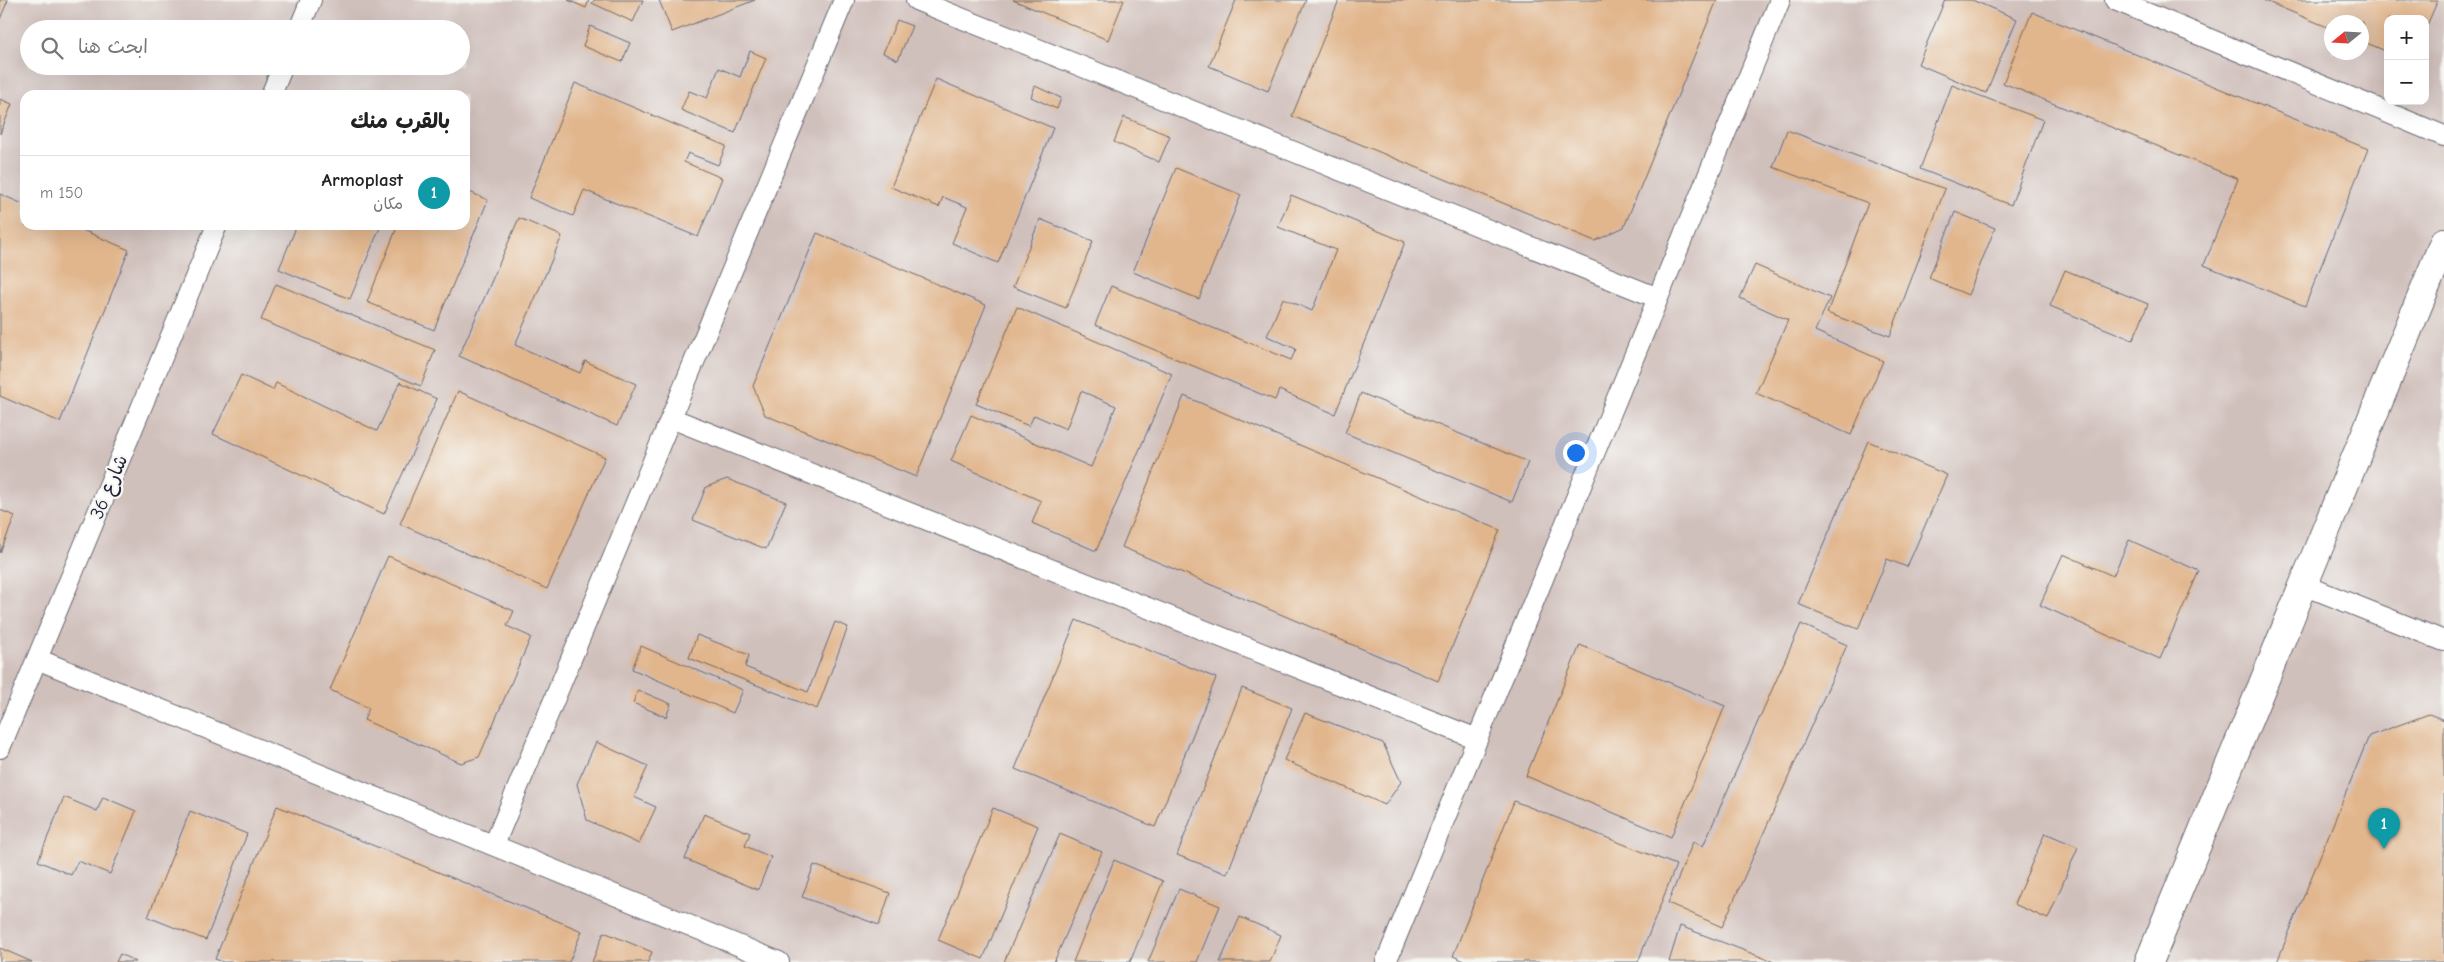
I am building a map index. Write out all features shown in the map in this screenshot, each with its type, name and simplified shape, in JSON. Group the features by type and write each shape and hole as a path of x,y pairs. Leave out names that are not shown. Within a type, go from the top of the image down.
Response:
{"street":[{"path":"2149,962 2444,242"}],"lane":[{"path":"494,845 844,0"},
{"path":"916,0 1658,298"},
{"path":"1386,962 1780,0"},
{"path":"2115,0 2444,136"},
{"path":"301,20 304,2"},
{"path":"273,90 279,75"},
{"name":"شارع 36","path":"0,748 215,230"},
{"path":"671,418 1477,739"},
{"path":"2304,585 2444,642"},
{"path":"37,659 779,962"}],"shaded area":[{"path":"0,0 2444,0 2444,962 0,962"}],"building":[{"path":"0,0 8,0 0,19"},
{"path":"568,0 589,0 586,8"},
{"path":"594,0 643,0 633,22 592,3"},
{"path":"659,0 755,0 672,32"},
{"path":"1013,0 1124,0 1108,40"},
{"path":"1236,0 1306,0 1268,91 1209,66"},
{"path":"1339,0 1717,0 1624,227 1595,241 1292,116"},
{"path":"1945,0 1972,0 2017,19 1986,93 1918,64"},
{"path":"2263,0 2438,0 2429,21 2429,15 2384,15 2384,50 2369,44 2369,15 2324,15 2324,26"},
{"path":"2032,12 2368,149 2305,306 2204,265 2238,179 2003,83"},
{"path":"897,20 912,26 898,60 883,53"},
{"path":"590,26 630,43 622,62 583,46"},
{"path":"750,51 766,58 735,133 681,110 689,91 707,98 719,68 740,77"},
{"path":"936,79 1053,128 998,263 952,243 967,207 943,197 939,207 891,187"},
{"path":"575,83 726,146 718,165 688,153 684,162 722,178 698,237 584,190 573,216 529,198"},
{"path":"1952,85 2043,120 2011,205 1920,169"},
{"path":"1035,86 1061,98 1057,109 1031,97"},
{"path":"0,99 12,104 0,134"},
{"path":"1124,117 1170,136 1159,162 1114,142"},
{"path":"1787,130 1945,189 1890,336 1827,313 1868,203 1773,167"},
{"path":"1176,168 1241,195 1199,299 1133,272"},
{"path":"470,192 488,200 434,330 367,302 396,230 470,230"},
{"path":"0,194 20,203 20,230 83,230 129,250 60,422 0,396"},
{"path":"1291,195 1405,242 1335,414 1279,390 1275,400 1095,325 1111,286 1291,360 1296,349 1267,336 1283,298 1312,311 1336,250 1278,227"},
{"path":"1955,212 1995,228 1968,295 1929,278"},
{"path":"519,218 562,236 515,345 580,373 585,361 636,384 617,426 459,356"},
{"path":"1040,219 1093,241 1066,308 1013,287"},
{"path":"295,230 379,230 350,299 279,269"},
{"path":"817,233 986,305 916,477 765,415 753,386"},
{"path":"1755,265 1830,298 1815,331 1883,361 1851,435 1756,393 1788,320 1740,298"},
{"path":"2065,270 2148,304 2133,340 2050,306"},
{"path":"276,284 435,350 421,386 261,320"},
{"path":"1017,307 1172,374 1096,551 1032,523 1041,501 951,461 971,415 1091,467 1116,406 1081,391 1066,429 1034,415 1029,426 976,404"},
{"path":"241,375 273,390 276,383 377,431 400,382 437,399 384,514 213,434"},
{"path":"458,391 605,457 547,589 400,524"},
{"path":"1361,393 1528,462 1512,502 1345,433"},
{"path":"1184,396 1500,530 1438,681 1122,547"},
{"path":"1868,441 1947,475 1907,567 1887,559 1858,629 1798,604"},
{"path":"727,479 786,502 766,549 693,520 706,487"},
{"path":"0,510 15,516 0,553"},
{"path":"2129,540 2199,571 2160,659 2040,605 2063,554 2113,576"},
{"path":"388,556 514,611 507,626 531,637 479,757 461,763 364,720 369,708 330,690"},
{"path":"1076,620 1216,678 1155,827 1015,769"},
{"path":"835,622 848,627 817,709 689,658 697,635 749,655 745,667 808,692"},
{"path":"1801,624 1847,645 1722,927 1668,903 1693,842 1703,846"},
{"path":"1580,645 1725,706 1671,837 1526,776"},
{"path":"641,646 743,690 733,713 632,669"},
{"path":"1242,688 1292,708 1227,874 1177,855"},
{"path":"638,690 671,704 666,717 633,703"},
{"path":"1305,713 1383,743 1401,782 1385,805 1284,760"},
{"path":"2429,714 2444,720 2444,962 2277,962 2369,736"},
{"path":"596,742 648,766 634,797 656,807 639,844 587,820 577,784"},
{"path":"64,797 97,811 103,797 136,811 110,874 78,861 71,875 38,861"},
{"path":"1514,801 1676,865 1638,962 1467,962 1453,956"},
{"path":"277,806 582,931 569,962 223,962 215,959"},
{"path":"993,808 1038,826 983,959 938,940"},
{"path":"190,811 247,834 206,940 148,917"},
{"path":"704,814 750,833 745,846 771,857 758,890 685,859"},
{"path":"2045,833 2078,847 2048,919 2014,904"},
{"path":"1060,834 1102,852 1054,962 1004,962"},
{"path":"1114,860 1163,881 1130,962 1073,962"},
{"path":"814,865 890,893 879,925 802,897"},
{"path":"1179,889 1220,906 1197,962 1148,962"},
{"path":"1240,917 1281,935 1270,962 1220,962"},
{"path":"1680,926 1774,962 1669,962"},
{"path":"604,932 652,952 648,962 592,962"},
{"path":"0,948 32,962 0,962"},
{"path":"120,954 136,962 116,962"}],"place":[{"name":"Armoplast","path":"2384,849"}]}
